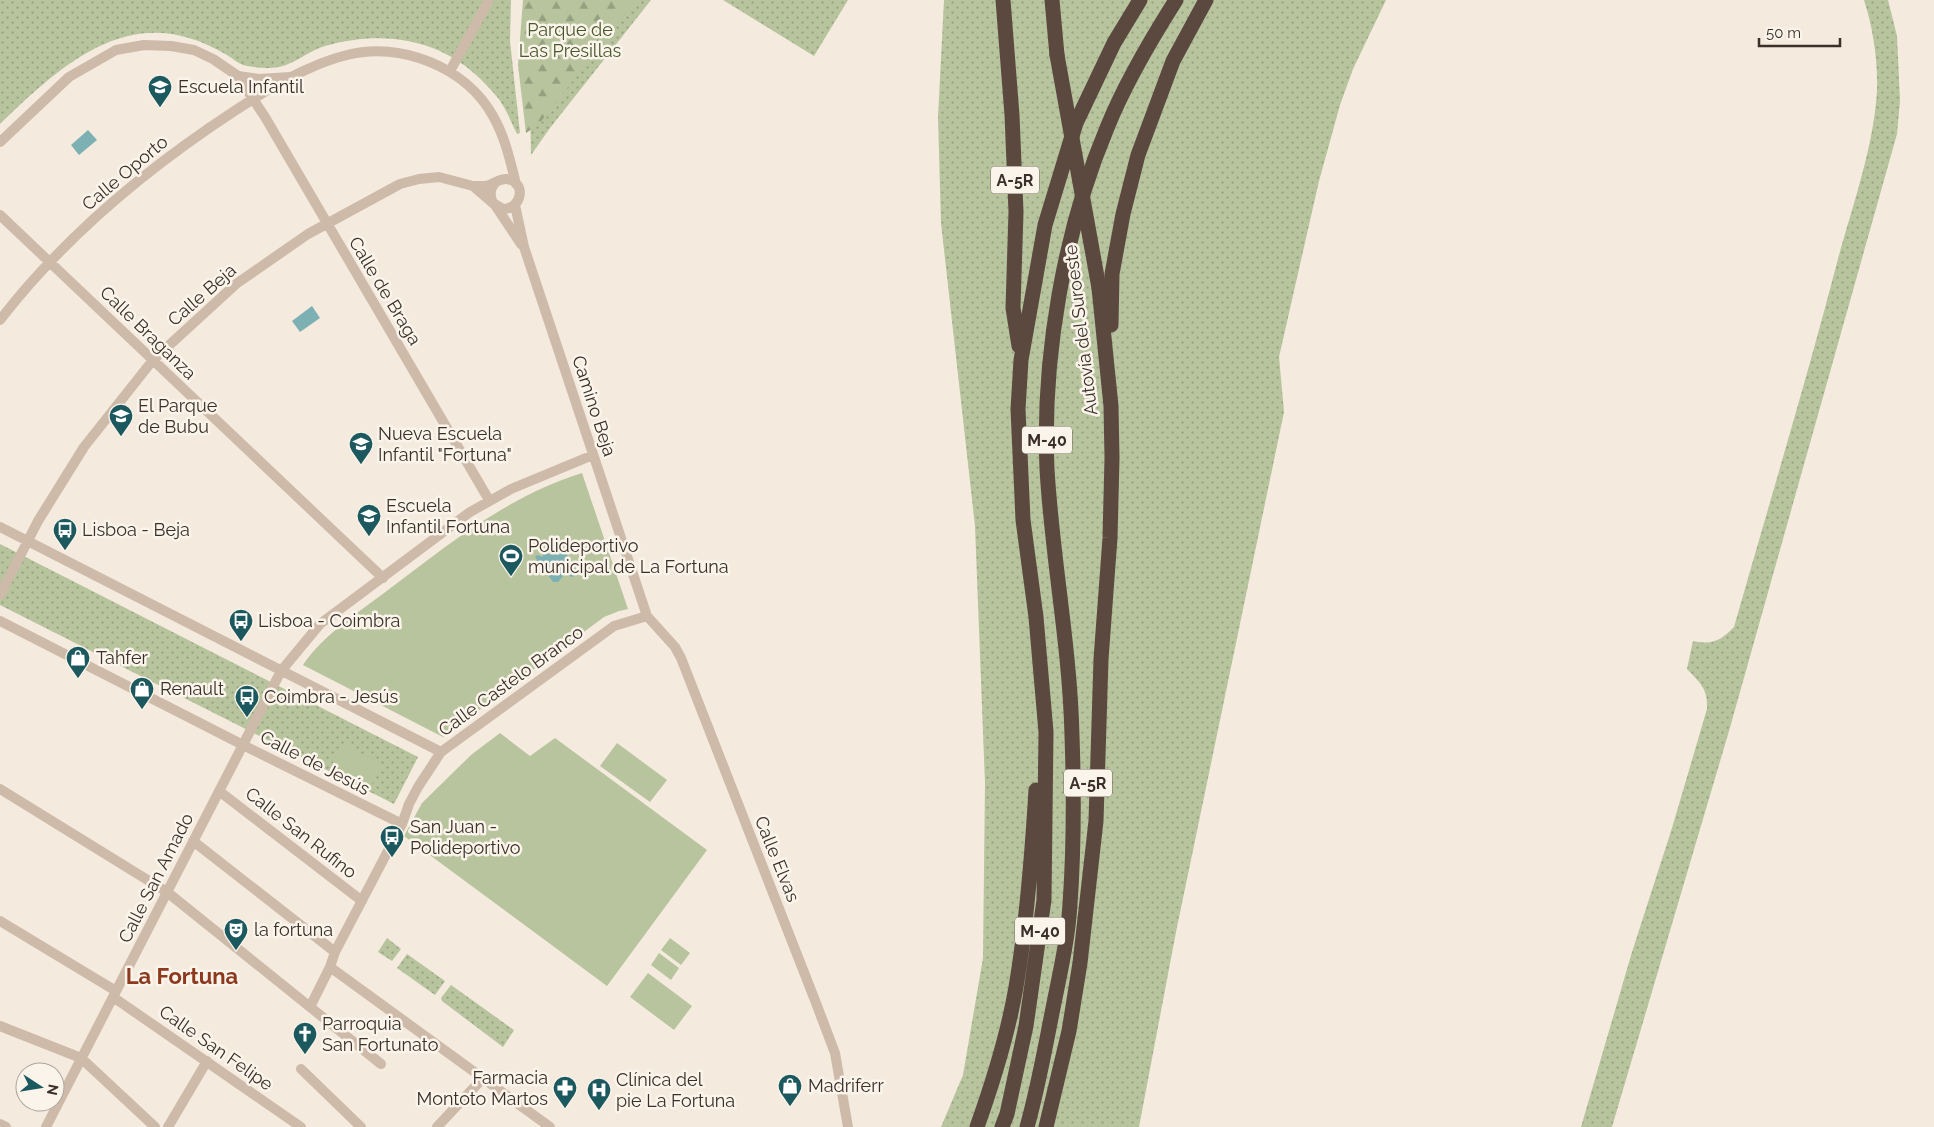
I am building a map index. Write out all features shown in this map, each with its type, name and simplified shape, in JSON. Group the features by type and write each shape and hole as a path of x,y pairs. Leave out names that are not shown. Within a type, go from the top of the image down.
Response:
{"highway":[{"name":"A-5R","path":"1003,0 1012,115 1016,212 1013,308 1021,360"},
{"name":"Autovía del Suroeste","path":"1052,0 1057,55 1099,288 1111,406 1110,538 1101,659"},
{"name":"M-40","path":"1002,1127 1007,1114 1026,1026 1044,900 1046,732 1036,617 1023,520 1018,409 1021,360 1045,225 1076,122 1114,43 1140,0"},
{"name":"M-40","path":"1027,1127 1036,1095 1064,955 1070,905 1073,814 1072,732 1047,469 1046,413 1051,357 1071,236 1086,182 1107,126 1147,44 1176,0"},
{"path":"1111,406 1113,358 1110,314 1112,274 1123,214 1138,155 1173,61 1206,0"},
{"name":"A-5R","path":"1070,905 1083,851 1092,718 1101,659"},
{"path":"1046,1127 1069,1031 1089,894 1096,812 1101,659"},
{"path":"977,1127 1002,1049 1016,988 1032,862 1037,766 1046,732"}],"street":[{"path":"450,71 489,0"},
{"path":"0,142 69,77 116,50 144,45 171,46 194,50 214,59 238,76"},
{"name":"Calle Oporto","path":"0,320 50,261 103,210 147,172 253,98 292,77 334,58 363,53 400,53 437,64 450,71 478,94 493,115 508,151 516,184"},
{"name":"Calle Oporto","path":"238,76 259,79 292,77"},
{"name":"Calle de Braga","path":"238,76 253,98 489,500"},
{"name":"Calle Beja","path":"0,594 27,541 84,446 153,360 236,284 326,223 400,184 419,179 439,177 474,186"},
{"path":"507,179 516,184 520,193 519,201 510,208 503,209 495,205 474,186 485,186 507,179"},
{"path":"496,182 491,188 491,199 524,247"},
{"name":"Camino Beja","path":"515,205 524,247 647,616"},
{"name":"Calle Braganza","path":"0,215 383,578"},
{"name":"Calle San Amado","path":"46,1127 281,671 320,624 470,512 489,500 536,478 593,455"},
{"path":"0,527 441,752"},
{"name":"Calle Castelo Branco","path":"310,1007 330,967 335,952 402,824 408,804 441,752 614,626 647,616"},
{"name":"Calle Elvas","path":"647,616 675,647 809,985 835,1053 848,1127"},
{"name":"Calle de Jesús","path":"0,621 402,824"},
{"path":"0,789 167,892 381,1064"},
{"name":"Calle San Rufino","path":"219,791 362,901"},
{"path":"193,840 335,952"},
{"name":"Calle San Felipe","path":"0,921 114,994 301,1127"},
{"path":"330,967 547,1126"},
{"path":"0,1026 81,1058 155,1127"},
{"path":"168,1127 207,1061"},
{"path":"301,1069 361,1127"},
{"path":"437,1127 482,1078"},
{"path":"0,1124 6,1127"}],"green space":[{"path":"0,0 511,0 510,41 520,133 517,134 499,100 473,72 435,49 414,42 393,39 348,41 325,46 292,63 266,68 243,65 199,41 161,33 134,35 109,42 85,54 62,69 40,87 0,124"},
{"name":"Parque de Las Presillas","path":"523,0 636,0 539,124 526,133 518,65"},
{"name":"Parque de Las Presillas","path":"533,0 651,0 550,128 531,155 530,103"},
{"path":"723,0 848,0 814,56"},
{"path":"944,0 1386,0 1353,69 1340,105 1319,181 1279,357 1284,412 1176,932 1139,1127 941,1127 963,1075 983,958 985,783 975,526 941,223 938,117"},
{"path":"1864,0 1888,0 1897,36 1900,101 1897,134 1729,731 1612,1127 1581,1127 1632,952 1672,828 1707,709 1705,691 1687,669 1693,641 1716,641 1734,627 1862,175 1872,132 1877,90 1874,44"},
{"name":"Polideportivo municipal de La Fortuna","path":"582,473 628,609 604,617 443,737 303,665 321,643 342,624 480,523 529,495"},
{"path":"0,544 418,757 394,804 0,605"},
{"path":"500,733 530,756 555,738 707,850 607,986 404,836 422,803 471,755"},
{"path":"617,743 667,780 650,802 600,766"},
{"path":"343,744 382,764 372,784 332,764"},
{"path":"387,938 401,949 392,961 378,952"},
{"path":"670,938 690,953 681,965 661,950"},
{"path":"659,953 679,968 671,980 651,965"},
{"path":"407,954 445,981 435,995 397,968"},
{"path":"648,973 692,1006 674,1030 630,997"},
{"path":"451,985 514,1030 503,1047 442,1001 441,998"}],"water":[{"path":"88,130 97,140 79,155 71,145"},
{"path":"312,306 320,318 300,332 292,321"},
{"path":"555,550 558,551 558,556 562,552 568,556 566,565 568,567 572,565 572,567 579,570 576,575 572,577 565,574 558,582 553,582 535,557 537,555 543,557 541,552 549,551 549,554 553,555"}],"place":[{"name":"Escuela Infantil","path":"160,108"},
{"name":"El Parque de Bubu","path":"121,437"},
{"name":"Nueva Escuela Infantil \"Fortuna\"","path":"361,465"},
{"name":"Escuela Infantil Fortuna","path":"369,537"},
{"name":"Lisboa - Beja","path":"65,551"},
{"name":"Polideportivo municipal de La Fortuna","path":"511,577"},
{"name":"Lisboa - Coimbra","path":"241,642"},
{"name":"Tahfer","path":"78,679"},
{"name":"Renault","path":"142,710"},
{"name":"Coimbra - Jesús","path":"247,718"},
{"name":"San Juan - Polideportivo","path":"392,858"},
{"name":"la fortuna","path":"236,951"},
{"name":"Parroquia San Fortunato","path":"305,1055"},
{"name":"Madriferr","path":"790,1107"},
{"name":"Farmacia Montoto Martos","path":"565,1109"},
{"name":"Clínica del pie La Fortuna","path":"599,1111"}],"district":[{"name":"La Fortuna","path":"182,976"}]}
